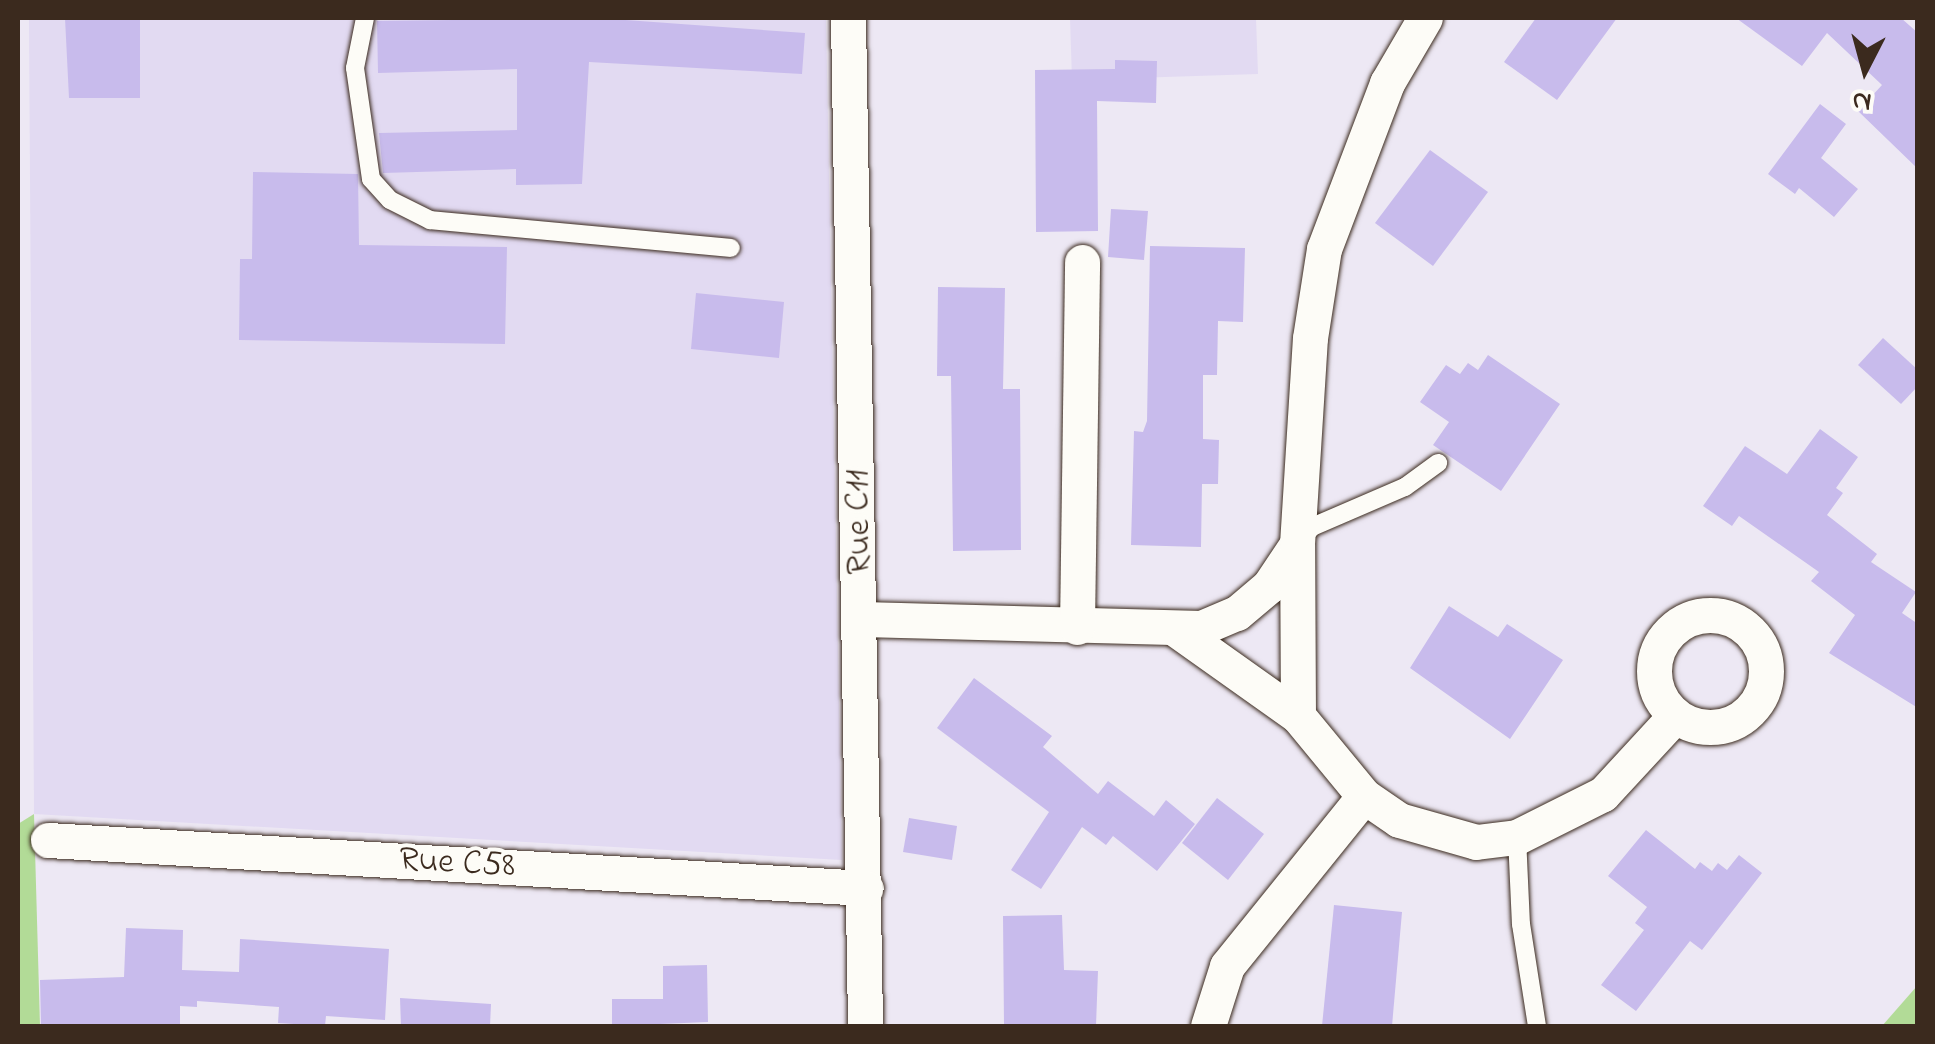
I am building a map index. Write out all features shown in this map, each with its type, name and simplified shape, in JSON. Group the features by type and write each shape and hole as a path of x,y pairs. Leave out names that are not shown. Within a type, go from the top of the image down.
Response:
{"street":[{"name":"Rue C11","path":"848,18 862,620 865,1026"},
{"path":"1298,716 1297,544 1310,338 1324,249 1387,82 1426,18"},
{"path":"1078,627 1082,262"},
{"path":"862,620 1201,628 1236,613 1269,586 1297,544"},
{"path":"1174,628 1298,716 1364,796 1399,820 1476,842 1517,837 1603,794 1675,716"},
{"path":"1208,1026 1228,966 1364,796"},
{"name":"Rue C58","path":"48,840 866,888"}],"lane":[{"path":"365,18 355,68 371,179 390,200 430,220 731,248"},
{"path":"1297,544 1312,527 1405,487 1438,463"},
{"path":"1517,837 1520,924 1537,1026"}],"shaded area":[{"path":"29,18 826,18 842,860 34,814"},
{"path":"1070,18 1256,18 1258,74 1072,80"}],"green space":[{"path":"34,814 40,1026 18,1026 18,824"},
{"path":"1917,986 1917,1026 1882,1026"}],"building":[{"path":"65,18 140,18 140,98 69,98"},
{"path":"598,18 805,33 802,74 589,62 582,184 516,185 516,169 383,173 379,133 517,130 517,69 378,73 377,21"},
{"path":"1536,18 1617,18 1557,100 1504,62"},
{"path":"1736,18 1901,18 1918,33 1918,169 1858,111 1882,85 1827,33 1802,66"},
{"path":"1115,60 1157,61 1156,103 1097,101 1098,231 1036,232 1035,70 1115,69"},
{"path":"1820,104 1846,124 1821,158 1858,189 1834,217 1799,188 1795,194 1768,174"},
{"path":"1430,150 1488,192 1433,266 1375,223"},
{"path":"253,172 358,174 359,245 507,247 505,344 239,340 240,259 252,259"},
{"path":"1111,209 1148,211 1144,260 1108,257"},
{"path":"1150,246 1245,248 1243,322 1218,321 1217,375 1203,375 1203,439 1219,440 1218,484 1202,484 1201,547 1131,545 1134,431 1143,432 1147,421"},
{"path":"938,287 1005,288 1003,389 1020,389 1021,550 953,551 951,376 937,376"},
{"path":"696,293 784,302 779,358 691,349"},
{"path":"1883,338 1918,370 1918,386 1901,404 1858,365"},
{"path":"1488,355 1560,404 1501,491 1433,445 1449,422 1420,402 1446,365 1460,374 1468,363 1478,370"},
{"path":"1820,429 1858,457 1836,488 1843,493 1827,515 1877,554 1871,562 1916,592 1902,613 1918,624 1918,708 1829,653 1855,615 1811,581 1819,572 1739,516 1732,526 1703,506 1745,446 1787,474"},
{"path":"1449,606 1498,637 1507,624 1563,660 1510,739 1410,668"},
{"path":"974,678 1052,736 1043,747 1098,794 1108,781 1154,816 1166,800 1195,824 1157,871 1113,836 1106,845 1082,827 1041,889 1011,870 1049,812 937,728"},
{"path":"1217,798 1264,834 1228,880 1182,843"},
{"path":"909,818 957,826 952,860 903,852"},
{"path":"1646,830 1695,869 1700,862 1712,871 1718,863 1727,870 1739,855 1762,873 1702,950 1690,941 1636,1011 1601,985 1644,930 1635,923 1647,907 1608,876"},
{"path":"1334,905 1402,912 1392,1026 1322,1026"},
{"path":"1062,915 1064,970 1098,971 1096,1026 1004,1025 1003,916"},
{"path":"126,928 183,930 182,970 239,972 240,939 389,949 385,1020 326,1016 325,1026 278,1023 279,1007 197,1001 197,1007 180,1006 180,1026 41,1026 40,980 124,977"},
{"path":"707,965 708,1022 612,1026 612,999 663,999 663,966"},
{"path":"400,998 491,1004 490,1026 401,1026"}]}
